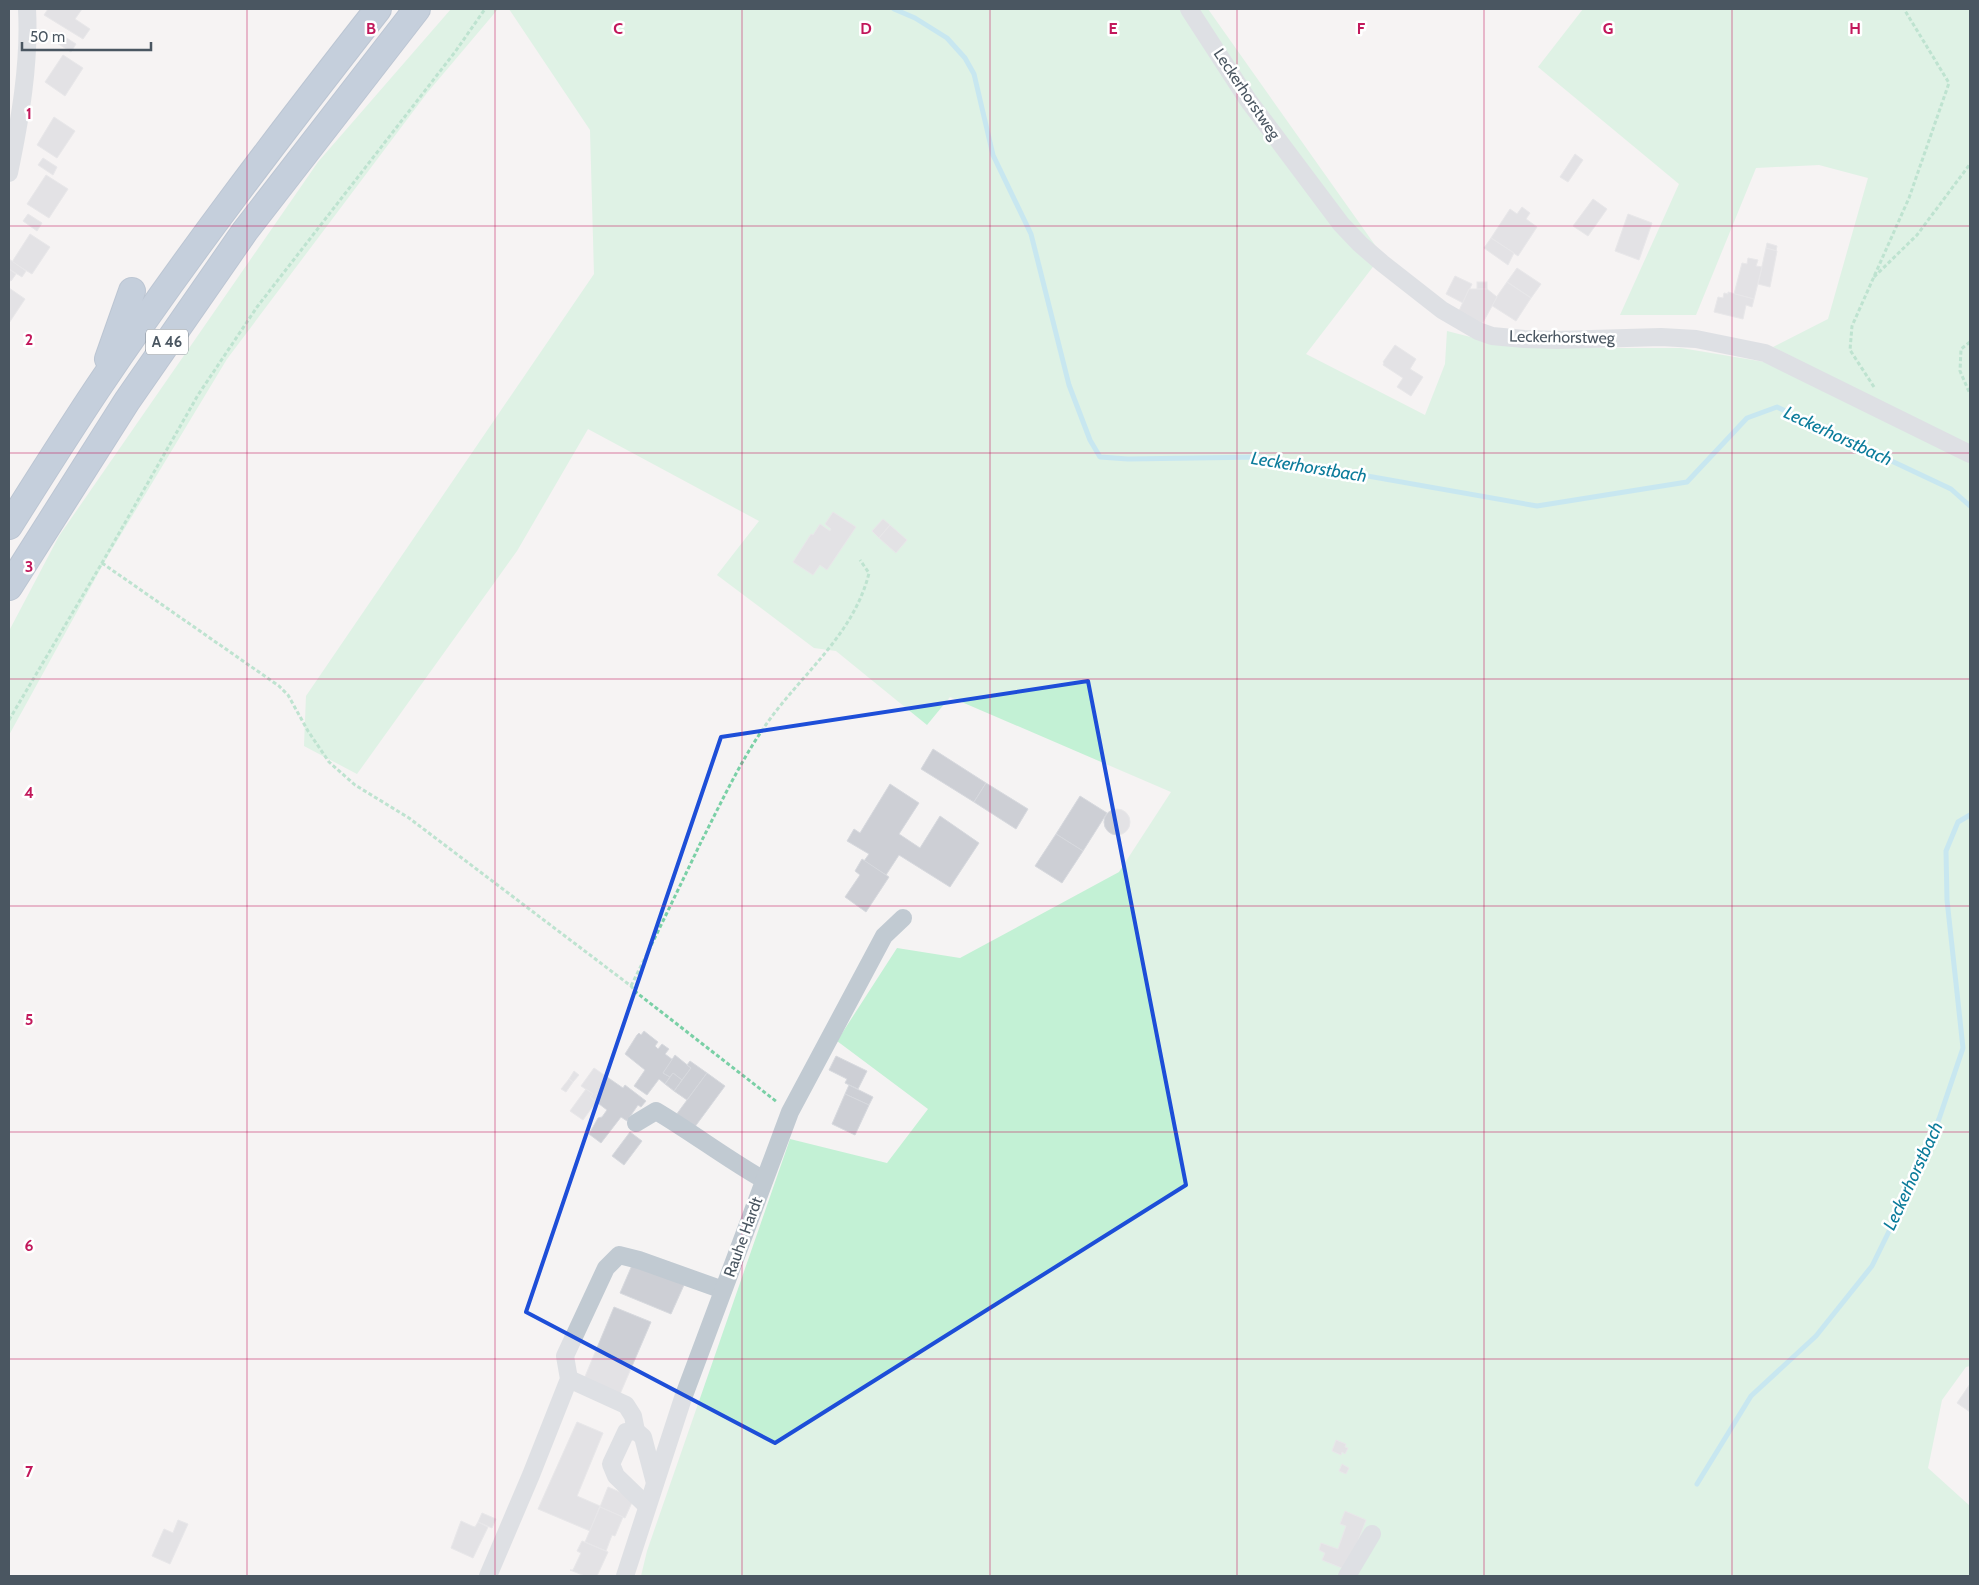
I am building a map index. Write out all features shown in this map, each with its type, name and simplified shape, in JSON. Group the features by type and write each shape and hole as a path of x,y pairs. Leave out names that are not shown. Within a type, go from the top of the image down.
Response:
{"highway":[{"name":"A 46","path":"9,526 98,389 284,129 378,9"},
{"name":"A 46","path":"9,587 127,401 245,231 339,107 417,9"},
{"path":"98,389 132,291"}],"street":[{"path":"9,173 21,102 28,23 27,9"},
{"name":"Leckerhorstweg","path":"1189,9 1248,100 1341,224 1382,263 1449,314 1478,331 1492,336 1524,339 1661,337 1696,339 1734,345 1765,353 1970,454"},
{"name":"Rauhe Hardt","path":"625,1576 683,1398 790,1112 884,936 904,918"},
{"path":"636,1124 656,1111 764,1180"},
{"path":"488,1576 569,1379 565,1356 606,1268 620,1255 724,1290"},
{"path":"569,1379 626,1405 633,1416 636,1431 643,1438 655,1483"},
{"path":"636,1431 626,1432 611,1464 616,1476 648,1506"},
{"path":"1347,1576 1372,1534"}],"path":[{"path":"9,720 102,564 198,395 257,307 449,60 485,9"},
{"path":"1892,415 1850,350 1852,326 1909,198 1948,82 1904,9"},
{"path":"1872,280 1917,235 1970,164"},
{"path":"1970,342 1961,349 1960,371 1970,394"},
{"path":"631,986 724,796 760,732 788,695 833,645 855,608 865,588 869,573 860,560"},
{"path":"102,564 279,686 288,695 308,731 329,762 355,784 409,818 631,986 637,993 790,1112"}],"highlighted area":[{"path":"1088,681 1186,1185 775,1443 526,1312 721,737"}],"green space":[{"path":"451,9 498,9 427,93 227,359 105,561 9,735 9,631 59,536 318,162"},
{"path":"509,9 1208,9 1382,255 1306,354 1425,415 1445,364 1447,331 1490,342 1538,348 1681,348 1765,362 1970,463 1970,1366 1966,1367 1942,1400 1928,1468 1970,1506 1970,1576 641,1576 647,1551 790,1139 887,1163 928,1109 837,1041 897,948 960,958 1119,872 1171,792 950,697 927,725 836,651 814,648 717,575 759,521 588,429 517,551 357,774 304,746 306,696 594,274 590,130"},
{"path":"1583,9 1970,9 1970,448 1773,347 1828,319 1868,178 1819,165 1756,168 1696,315 1620,315 1679,184 1538,67"}],"building":[{"path":"48,9 82,9 75,19 90,29 83,39 44,15"},
{"path":"62,35 76,44 71,52 57,43"},
{"path":"63,55 83,68 65,96 45,82"},
{"path":"54,117 75,131 57,158 37,145"},
{"path":"1575,154 1583,160 1568,182 1560,177"},
{"path":"43,158 57,167 53,175 38,165"},
{"path":"46,175 68,189 49,218 27,204"},
{"path":"1593,199 1607,209 1588,236 1573,226"},
{"path":"1522,207 1530,213 1526,219 1537,227 1518,256 1491,238 1510,209 1517,214"},
{"path":"28,214 42,223 37,231 23,221"},
{"path":"1628,214 1652,223 1639,260 1615,251"},
{"path":"30,234 50,247 32,274 12,262"},
{"path":"1491,238 1514,253 1508,265 1484,248"},
{"path":"1767,243 1777,246 1776,251 1766,248"},
{"path":"1766,248 1777,251 1770,287 1758,284"},
{"path":"1748,258 1758,260 1756,266 1762,267 1754,299 1734,294 1742,263 1747,264"},
{"path":"9,259 26,271 22,277 9,269"},
{"path":"1517,268 1541,284 1531,298 1507,282"},
{"path":"9,269 16,274 11,281 9,280"},
{"path":"1455,276 1472,284 1463,303 1446,294"},
{"path":"1477,282 1487,282 1487,289 1477,289"},
{"path":"1507,282 1531,298 1516,321 1491,305"},
{"path":"9,288 25,299 9,323"},
{"path":"1469,289 1487,289 1497,297 1481,326 1458,313"},
{"path":"1728,292 1754,299 1752,307 1746,305 1743,319 1714,312 1718,297 1723,298 1724,293 1728,294"},
{"path":"1395,345 1416,359 1410,369 1423,377 1411,396 1397,387 1403,378 1383,365 1383,362"},
{"path":"833,512 856,527 827,570 820,565 813,575 793,562 811,534 813,535 820,524 830,531 831,529 825,524"},
{"path":"883,519 890,525 879,538 872,531"},
{"path":"890,525 907,540 896,553 879,538"},
{"path":"933,749 986,783 974,802 921,769"},
{"path":"986,783 1028,809 1016,829 974,802"},
{"path":"890,784 919,803 899,834 920,848 940,816 979,843 950,887 899,855 886,875 864,861 869,854 847,841 854,829 860,833"},
{"path":"1080,796 1107,813 1083,851 1056,834"},
{"path":"1117,809 1126,813 1130,822 1126,831 1117,835 1108,831 1104,822 1108,813"},
{"path":"1056,834 1083,851 1062,883 1035,866"},
{"path":"862,859 889,877 866,912 845,897 860,875 855,871"},
{"path":"644,1031 658,1042 655,1046 658,1049 662,1044 669,1049 665,1054 673,1060 663,1073 670,1077 665,1084 659,1079 647,1095 634,1086 645,1070 625,1054 637,1035 639,1033 641,1035"},
{"path":"675,1055 691,1068 682,1080 673,1073 670,1077 663,1073"},
{"path":"836,1056 867,1071 858,1089 845,1083 847,1079 829,1070"},
{"path":"690,1061 707,1073 687,1100 674,1091 691,1068 687,1065"},
{"path":"594,1068 623,1088 625,1085 646,1101 641,1107 638,1105 627,1121 621,1117 601,1143 589,1134 598,1118 602,1117 607,1110 590,1097 593,1094 581,1086"},
{"path":"574,1071 579,1075 573,1082 569,1079"},
{"path":"673,1073 682,1080 674,1091 665,1084"},
{"path":"707,1073 725,1086 694,1128 676,1115"},
{"path":"569,1079 573,1082 566,1092 561,1089"},
{"path":"849,1085 873,1097 869,1105 845,1094"},
{"path":"586,1089 593,1094 590,1097 596,1102 583,1120 570,1111"},
{"path":"845,1094 869,1105 855,1135 832,1124"},
{"path":"630,1132 642,1141 624,1165 612,1156"},
{"path":"633,1263 684,1285 671,1314 620,1293"},
{"path":"614,1307 651,1322 620,1394 584,1379"},
{"path":"1970,1384 1970,1412 1957,1403"},
{"path":"577,1422 603,1433 577,1496 600,1506 590,1531 538,1509"},
{"path":"1336,1440 1346,1444 1345,1447 1348,1448 1345,1454 1342,1452 1341,1455 1332,1451"},
{"path":"1342,1464 1349,1468 1346,1474 1339,1471"},
{"path":"608,1487 634,1498 625,1518 600,1507"},
{"path":"600,1507 623,1517 615,1536 612,1535 606,1551 585,1542"},
{"path":"1345,1511 1366,1520 1347,1570 1322,1560 1325,1553 1319,1550 1321,1543 1338,1549 1346,1526 1340,1524"},
{"path":"482,1513 496,1519 492,1528 478,1522"},
{"path":"178,1520 188,1524 170,1564 152,1556 164,1529 173,1533"},
{"path":"461,1521 475,1527 478,1522 488,1527 473,1558 451,1548"},
{"path":"582,1541 608,1552 597,1576 585,1576 570,1570 573,1570 581,1553 577,1551"}],"waterway":[{"name":"Leckerhorstbach","path":"894,9 915,18 947,38 965,58 974,74 993,155 1031,234 1069,385 1090,440 1100,457 1128,459 1260,457 1537,506 1687,482 1747,418 1777,407 1951,489 1970,506"},
{"name":"Leckerhorstbach","path":"1697,1484 1751,1396 1816,1336 1872,1266 1898,1213 1939,1119 1963,1048 1947,900 1946,851 1958,822 1970,815"}]}
